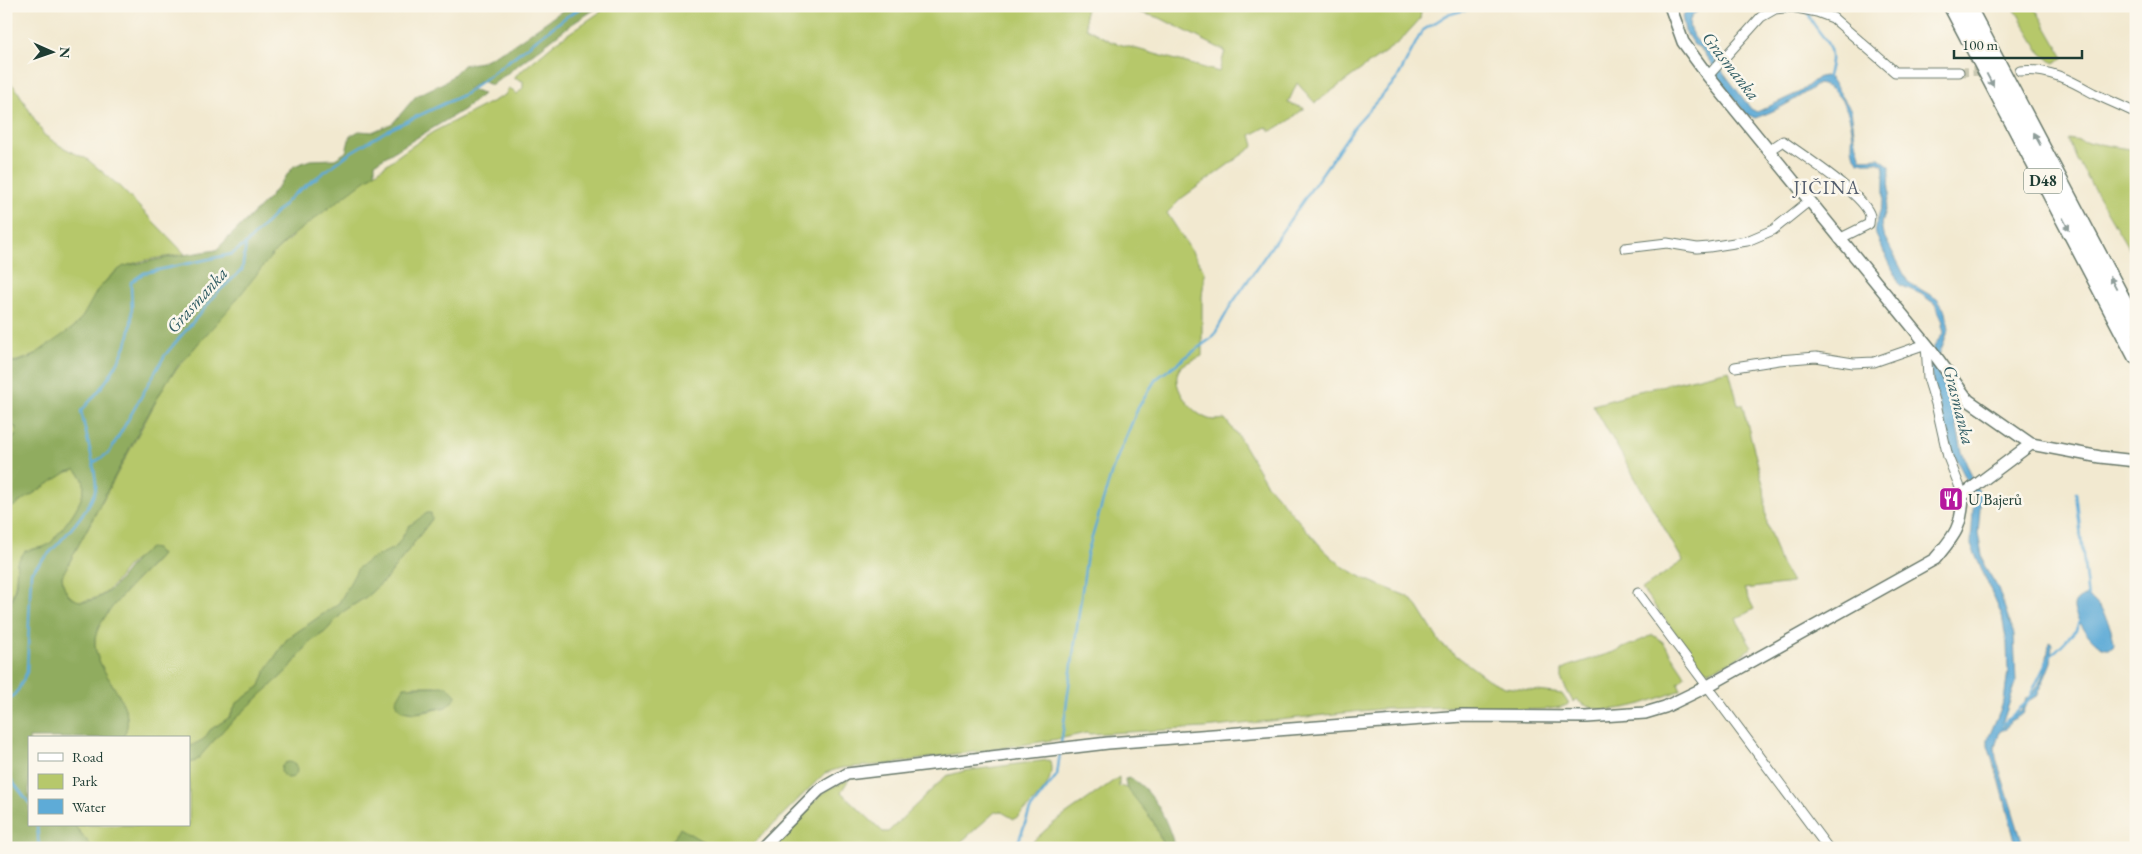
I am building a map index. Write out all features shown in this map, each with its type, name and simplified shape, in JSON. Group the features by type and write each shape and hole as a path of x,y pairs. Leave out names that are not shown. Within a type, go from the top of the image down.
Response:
{"highway":[{"name":"D48","path":"1952,6 2136,356"},
{"name":"D48","path":"1967,6 2136,326"}],"street":[{"path":"1670,6 1683,42 1714,70 1768,151 1932,352 1968,400 2031,444 2100,457 2136,461"},
{"path":"1714,70 1761,17 1775,9 1792,7 1814,11 1833,18 1895,72 1959,72"},
{"path":"2020,71 2036,71 2073,81 2093,93 2136,112"},
{"path":"1768,151 1783,141 1838,181 1864,205 1870,216 1869,224 1839,239"},
{"path":"1625,248 1667,243 1697,248 1747,241 1774,230 1808,201"},
{"path":"1735,366 1816,357 1853,363 1874,362 1932,352"},
{"path":"1932,352 1928,378 1948,457 1968,491"},
{"path":"762,848 819,790 847,774 1060,749 1462,716 1587,717 1645,713 1665,707 1706,688 1935,559 1956,534 1968,491 2031,444"},
{"path":"1638,593 1706,688 1828,848"}],"green space":[{"path":"569,6 600,6 569,26 492,85 480,81 468,89 483,94 463,110 375,163 375,173 289,238 272,255 229,309 167,381 62,576 67,592 71,597 83,601 91,600 110,590 137,559 150,548 156,549 161,555 133,583 104,618 95,639 96,651 101,664 122,702 127,726 123,736 28,736 28,826 75,826 93,848 6,848 6,608 12,600 16,585 17,562 25,551 44,547 51,543 77,507 84,486 82,477 75,470 67,472 6,511 6,444 15,437 16,427 6,424 6,362 17,362 31,357 74,327 83,316 98,289 124,266 216,250 269,198 294,166 310,160 335,159 346,152 350,136 359,131 372,132 393,123 416,96 447,81 463,65 481,62 510,47"},
{"path":"609,6 1089,6 1085,11 1086,28 1112,42 1219,72 1225,51 1160,18 1116,6 1417,6 1421,12 1420,19 1399,42 1315,103 1297,83 1288,103 1304,108 1289,121 1271,131 1266,127 1251,135 1254,146 1182,198 1167,213 1205,272 1202,297 1202,356 1181,367 1177,374 1177,381 1183,396 1200,415 1211,420 1225,419 1239,437 1266,483 1324,550 1342,566 1367,580 1409,597 1418,607 1441,644 1489,680 1505,687 1562,694 1569,704 1538,710 1477,708 1470,706 1380,709 1205,728 1086,733 977,752 892,764 841,768 825,773 749,848 714,848 704,841 672,839 669,848 93,848 75,826 190,826 190,763 196,760 225,728 288,670 310,642 325,632 344,611 366,597 387,578 432,519 384,554 347,591 339,603 287,639 266,670 260,686 236,704 230,717 210,730 205,739 190,746 190,736 123,736 127,726 126,714 122,702 101,664 96,651 95,639 104,618 113,606 161,555 156,549 135,560 110,589 88,600 79,601 70,597 65,589 62,576 167,381 272,255 308,222 433,132 505,95 509,88 517,94 523,88 523,81 513,78 556,42","holes":["412,686 435,686 446,707 415,713 403,710 398,706"]},
{"path":"2013,6 2034,6 2064,58 2053,63 2041,53"},
{"path":"6,78 17,90 44,135 62,147 87,159 118,185 185,254 130,264 115,272 101,287 77,324 60,340 27,358 6,362"},
{"path":"2068,139 2136,150 2136,261 2077,160"},
{"path":"1729,370 1738,404 1742,404 1764,488 1767,524 1780,562 1792,583 1744,589 1754,609 1736,619 1752,647 1735,660 1708,671 1699,665 1642,589 1683,561 1593,405 1622,397 1622,395"},
{"path":"6,424 16,427 15,437 6,444"},
{"path":"75,470 82,477 84,486 77,507 51,543 44,547 32,549 17,562 14,591 6,608 6,511 67,472"},
{"path":"427,513 431,513 432,519 387,578 366,597 344,611 325,632 310,642 288,670 225,728 196,761 190,763 190,746 204,739 210,730 230,717 236,704 260,686 266,670 287,639 339,603 358,568 369,560 396,547 409,526"},
{"path":"1653,635 1663,642 1683,672 1685,676 1678,683 1681,690 1643,704 1613,709 1599,709 1587,706 1576,699 1573,702 1562,681 1562,670 1614,652"},
{"path":"447,686 456,695 455,699 446,707 415,713 402,711 396,701 404,687"},
{"path":"1050,761 1051,770 1047,785 1019,816 1014,819 1000,811 995,812 954,848 767,848 826,790 849,779 841,792 883,832 888,832 946,776 964,771"},
{"path":"289,762 295,764 297,770 295,776 289,778 283,776 281,770 283,764"},
{"path":"1119,777 1119,786 1134,794 1147,811 1158,831 1164,848 1026,848 1051,825"},
{"path":"1130,778 1146,790 1159,808 1175,848 1164,848 1153,821 1126,787 1125,779"},
{"path":"680,828 714,848 669,848"}],"water":[{"path":"1691,6 1704,6 1694,14 1689,23 1692,33 1751,109 1757,112 1800,92 1819,77 1825,76 1831,79 1851,110 1855,138 1861,159 1879,158 1890,166 1889,196 1881,224 1883,234 1908,282 1937,299 1946,312 1949,329 1940,352 1937,369 1954,413 1962,452 1973,479 1972,485 1981,494 1978,534 1984,565 1998,588 2014,635 2016,683 2001,727 2004,727 2007,719 2022,711 2026,698 2032,695 2036,689 2046,665 2049,642 2052,644 2051,662 2038,695 2028,701 2023,714 2010,721 2006,729 2000,731 1995,747 1996,758 2024,848 2017,848 2000,782 1988,746 1988,739 2004,701 2008,671 2007,643 2002,616 1971,545 1974,494 1951,449 1931,374 1930,359 1935,344 1944,333 1943,322 1935,304 1921,294 1900,285 1876,235 1875,227 1884,199 1883,165 1877,162 1859,162 1856,158 1852,150 1852,129 1842,100 1825,86 1818,84 1788,103 1755,118 1745,113 1716,74 1717,71 1700,48 1693,44 1685,31 1682,16"},
{"path":"2084,596 2090,598 2101,609 2112,632 2114,645 2108,648 2102,647 2095,642 2078,619 2074,605"}],"waterway":[{"name":"Grasmanka","path":"6,704 18,690 27,672 31,572 69,532 87,507 96,486 93,463 109,453 165,355 219,291 242,270 246,244 292,196 351,152 388,130 465,94 566,17 584,6"},
{"path":"1061,745 1087,554 1112,471 1138,408 1156,379 1213,337 1231,305 1357,123 1397,79 1422,31 1447,15 1479,6"},
{"path":"1808,13 1830,49 1831,61 1827,80"},
{"path":"93,463 81,411 106,382 124,349 132,320 131,282 144,273 232,254 246,244"},
{"path":"2076,493 2088,599"},
{"path":"2001,726 2027,702 2048,659 2076,630 2080,620"},
{"path":"1008,848 1019,840 1030,810 1057,775 1060,753"},
{"name":"Grasmanka","path":"6,773 28,802"},
{"name":"Grasmanka","path":"37,826 39,848"}],"tunnel":[{"path":"1959,72 1987,71"}],"place":[{"name":"U Bajerů","path":"1951,499"}],"district":[{"name":"JIČINA","path":"1827,187"}]}
